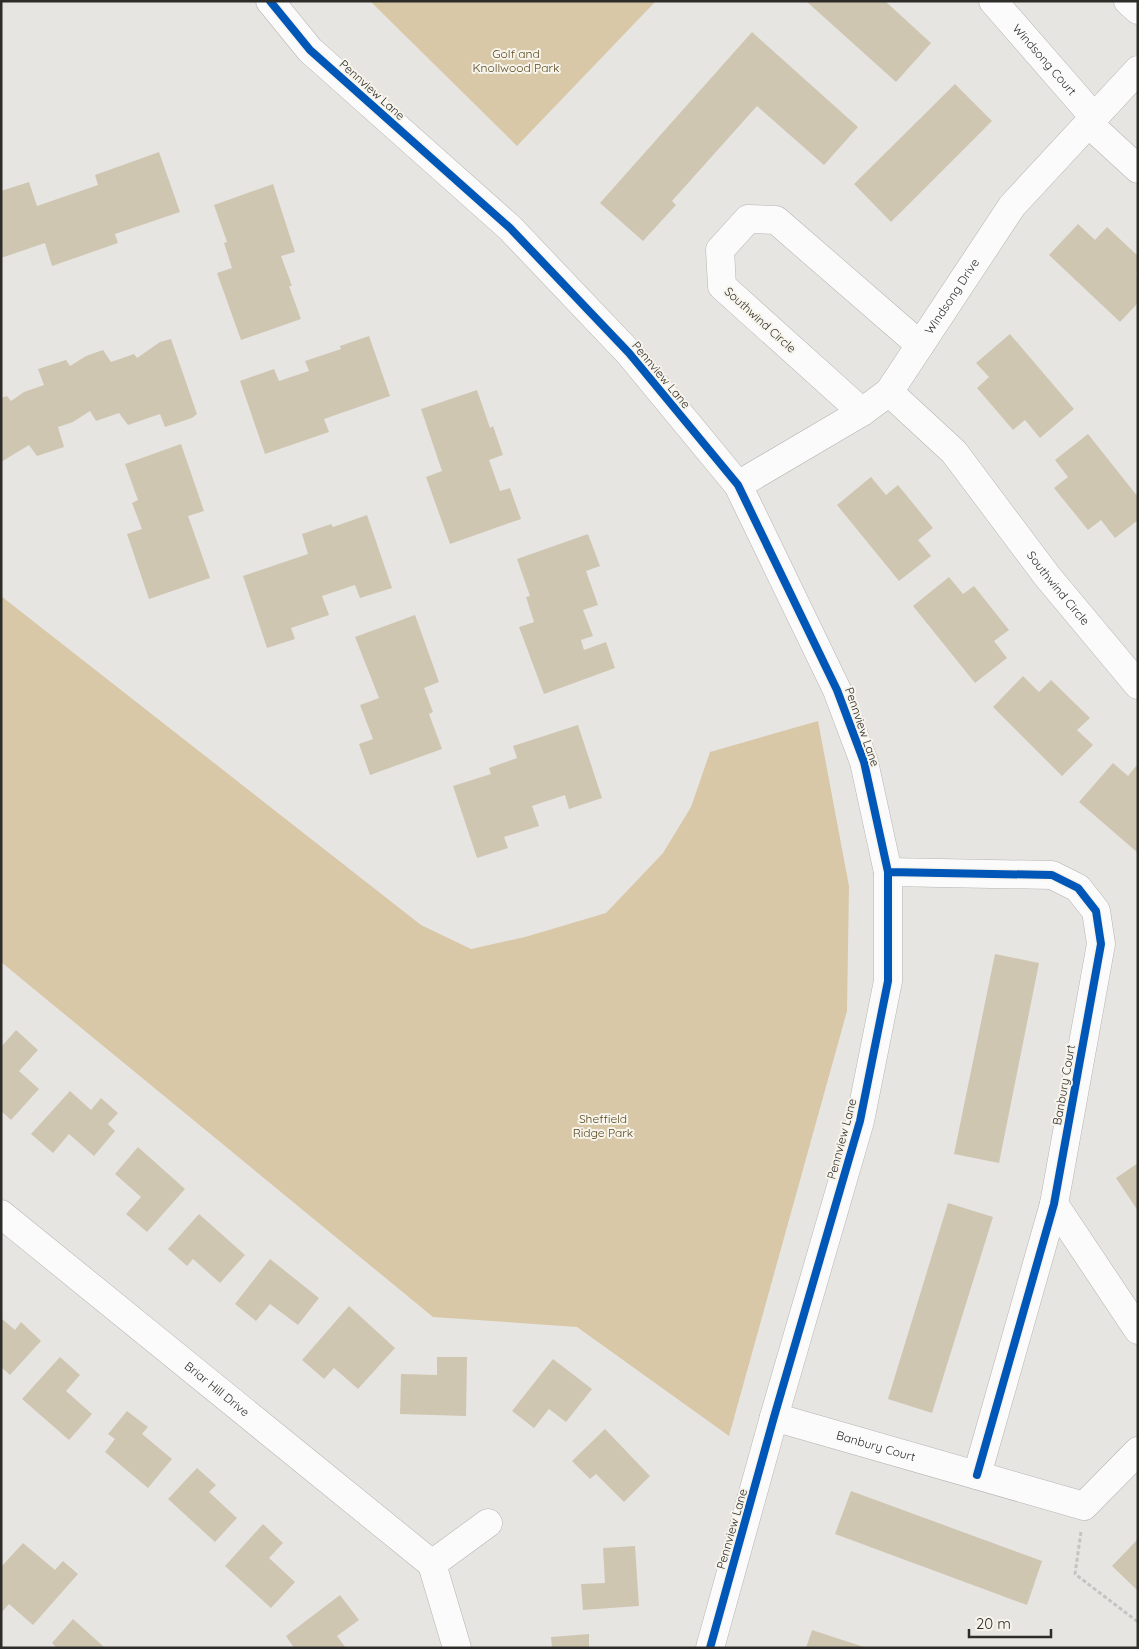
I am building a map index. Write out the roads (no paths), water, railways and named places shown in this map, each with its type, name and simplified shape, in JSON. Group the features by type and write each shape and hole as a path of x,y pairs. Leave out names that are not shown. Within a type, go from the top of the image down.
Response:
{"street":[{"name":"Pennview Lane","path":"270,1 310,50 510,228 629,353 738,485 837,690 864,762 888,872 888,981 860,1121 774,1417 710,1648"},
{"name":"Windsong Court","path":"993,1 1091,120 1138,169"},
{"path":"1128,1 1138,10"},
{"name":"Windsong Drive","path":"738,485 862,412 889,392 1012,206 1138,70"},
{"name":"Southwind Circle","path":"862,412 722,286 720,250 748,219 776,220 920,345"},
{"name":"Southwind Circle","path":"889,392 954,452 1047,576 1134,675"},
{"name":"Banbury Court","path":"888,872 1052,875 1078,888 1096,911 1101,944 1054,1204 977,1475"},
{"path":"1054,1204 1138,1330"},
{"name":"Briar Hill Drive","path":"1,1214 432,1564"},
{"name":"Banbury Court","path":"774,1417 1084,1506 1138,1451"},
{"path":"457,1648 432,1564 488,1523"}],"park label":[{"name":"Golf and Knollwood Park","path":"516,61"},
{"name":"Sheffield Ridge Park","path":"603,1126"}]}
